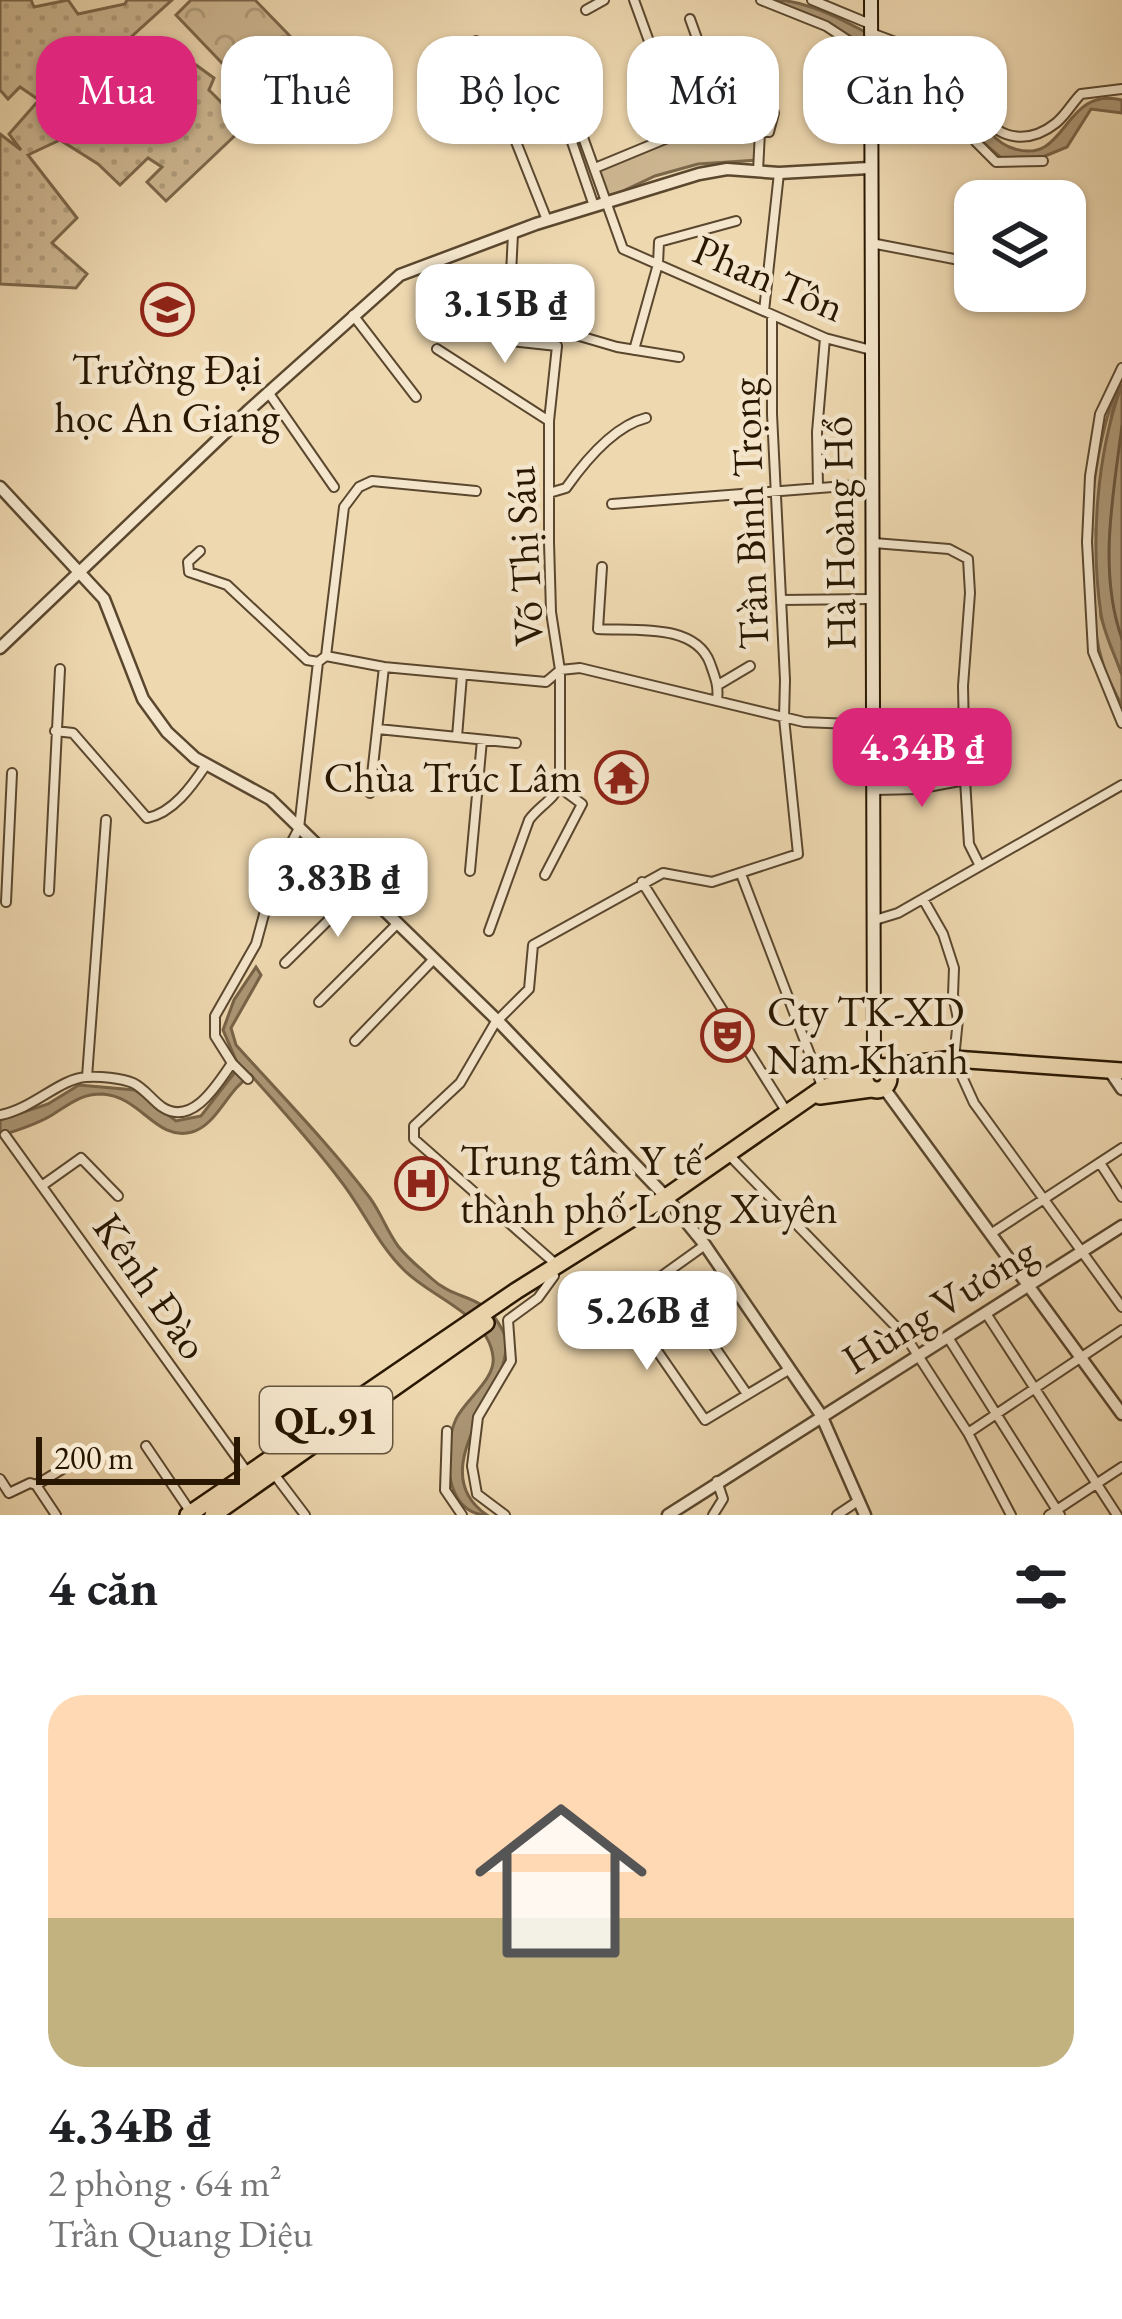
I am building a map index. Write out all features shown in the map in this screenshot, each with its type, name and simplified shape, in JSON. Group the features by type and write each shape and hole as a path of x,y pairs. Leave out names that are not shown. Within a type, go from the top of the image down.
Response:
{"highway":[{"name":"QL.91","path":"213,1515 270,1467 817,1093 954,1059 1116,1071"},
{"name":"QL.91","path":"191,1514 247,1472 270,1467"}],"main road":[{"name":"Hà Hoàng Hổ","path":"870,36 871,0"},
{"name":"Hà Hoàng Hổ","path":"869,144 877,1078"}],"street":[{"path":"586,10 604,0"},
{"path":"634,0 647,36"},
{"path":"761,0 842,36"},
{"path":"812,0 961,74 985,118 1009,137 1052,126 1082,94 1122,89"},
{"path":"690,19 696,36"},
{"path":"517,144 548,221"},
{"path":"573,144 595,207"},
{"name":"Phan Tôn","path":"586,144 623,249 825,338 871,350"},
{"path":"595,168 655,144"},
{"path":"758,171 759,144"},
{"path":"978,144 996,161 1042,161"},
{"path":"0,648 268,392 400,275 548,221 699,174 727,169 779,173 869,168"},
{"name":"Trần Bình Trọng","path":"741,874 797,854 784,718 768,313 779,173"},
{"path":"634,350 662,238 736,221"},
{"name":"Võ Thị Sáu","path":"513,233 506,323 511,340 557,346 549,421 550,612 560,670 580,668 784,718 874,725"},
{"path":"869,243 954,257"},
{"path":"353,315 416,397"},
{"path":"559,330 679,357"},
{"path":"818,487 825,338"},
{"path":"437,349 549,421"},
{"path":"1122,368 1100,415 1090,476 1087,542 1094,652 1122,722"},
{"path":"268,392 334,487"},
{"path":"550,493 566,488 580,467 614,436 646,418"},
{"path":"248,1079 215,1036 215,1016 256,944 268,892 299,828 342,512 359,487 372,481 476,490"},
{"path":"612,504 871,484"},
{"path":"0,488 104,599 143,699 176,741 206,765 262,792 498,1021 666,1197 705,1245 821,1414 865,1515"},
{"path":"872,543 949,549 968,559 965,780 969,844 980,866"},
{"path":"200,551 188,562 190,572 227,585 307,661 546,682 560,670"},
{"path":"602,567 598,628 671,634 697,642 718,685 716,700"},
{"path":"781,600 872,598"},
{"path":"718,685 750,666"},
{"path":"370,793 384,668"},
{"path":"49,891 60,669"},
{"path":"560,670 560,788"},
{"path":"457,737 462,676"},
{"path":"378,729 516,743"},
{"path":"55,730 73,733 148,818 158,816 190,789 206,765"},
{"path":"470,871 482,740"},
{"path":"6,902 5,798 11,773"},
{"path":"874,790 965,780"},
{"path":"875,920 898,913 1122,785"},
{"path":"545,875 582,805 560,788"},
{"path":"488,931 530,820 540,804 560,788"},
{"path":"87,1077 106,820"},
{"path":"505,1515 480,1498 473,1484 476,1425 509,1365 508,1320 538,1298 556,1272 414,1139 414,1126 460,1084 498,1021 529,989 533,945 663,873 712,882 741,874 817,1093"},
{"path":"643,882 788,1114"},
{"path":"285,962 361,887"},
{"path":"923,898 943,934 954,968 952,995 958,1019 954,1059 974,1103 1122,1306"},
{"path":"319,1002 398,923"},
{"path":"355,1041 433,960"},
{"path":"0,1114 30,1106 87,1077 136,1084 176,1114 204,1100 234,1065"},
{"path":"1116,1071 1122,1089"},
{"path":"877,1078 1122,1414"},
{"name":"Kênh Đào","path":"5,1135 247,1472"},
{"path":"992,1233 1122,1148"},
{"path":"727,1154 921,1356 1011,1515"},
{"path":"44,1185 81,1158 118,1196"},
{"path":"1100,1163 1122,1197"},
{"name":"Hùng Vương","path":"668,1515 1122,1226"},
{"path":"705,1245 624,1303 705,1420 790,1370"},
{"path":"665,1276 747,1394"},
{"path":"987,1315 1117,1515"},
{"path":"968,1433 1122,1330"},
{"path":"949,1339 1055,1513 1122,1467"},
{"path":"447,1431 444,1483 462,1515"},
{"path":"146,1446 191,1514"},
{"path":"270,1467 305,1515"},
{"path":"0,1479 9,1493 36,1485 64,1468"},
{"path":"713,1515 723,1501 717,1481"},
{"path":"36,1485 56,1515"},
{"path":"837,1515 860,1501"}],"green space":[{"path":"0,0 31,0 34,7 68,0 78,14 127,0 172,0 132,36 36,36 36,98 20,87 8,99 0,90"},
{"path":"191,0 255,0 290,36 221,36 221,62 176,15"},
{"path":"197,66 214,78 209,90 221,102 221,144 226,144 166,201 147,182 162,167 148,158 120,185 66,144 197,144"},
{"path":"36,103 36,144 51,144 28,155 77,218 52,243 87,274 76,288 0,284 0,134 21,150 9,134"},
{"path":"653,144 759,144 758,160 698,164 655,176 606,199 595,168"},
{"path":"1122,376 1112,413 1096,530 1101,617 1122,675 1122,707 1105,669 1096,632 1090,558 1101,441"}],"water":[{"path":"774,0 810,7 871,36 847,36"},
{"path":"1122,100 1122,113 1091,109 1067,147 1038,159 1005,161 985,144 1032,151 1046,146 1087,104"},
{"path":"1122,384 1122,675 1102,622 1096,557 1101,468"},
{"path":"256,967 261,975 231,1028 236,1045 355,1178 405,1255 441,1286 487,1309 503,1331 506,1350 500,1372 466,1447 462,1472 468,1495 487,1515 462,1504 448,1463 456,1419 493,1365 489,1342 470,1318 395,1260 330,1167 251,1075 208,1122 192,1132 168,1131 127,1102 94,1094 0,1136 0,1120 48,1104 79,1085 135,1090 176,1121 201,1116 239,1067 223,1030 234,1000"}],"place":[{"name":"Trường Đại học An Giang","path":"167,310"},
{"name":"Chùa Trúc Lâm","path":"621,777"},
{"name":"Cty TK-XD Nam Khanh","path":"728,1035"},
{"name":"Trung tâm Y tế thành phố Long Xuyên","path":"421,1184"}]}
